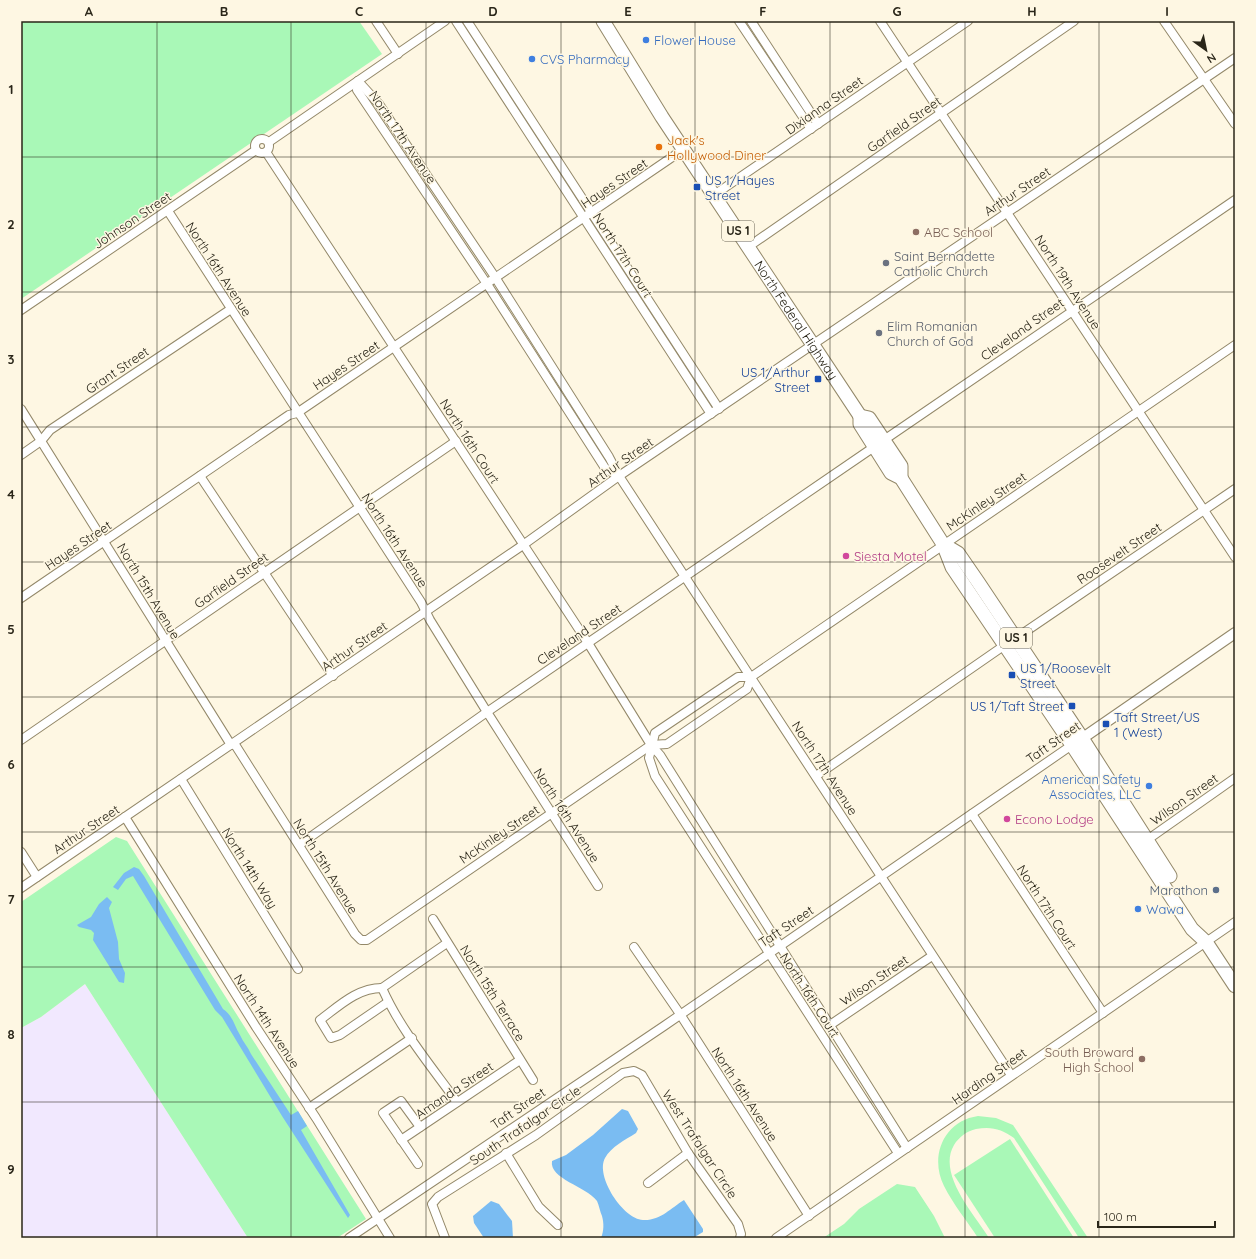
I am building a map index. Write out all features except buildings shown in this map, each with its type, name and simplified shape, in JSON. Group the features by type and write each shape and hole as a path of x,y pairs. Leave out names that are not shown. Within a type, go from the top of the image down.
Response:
{"main road":[{"name":"North Federal Highway","path":"603,21 684,150 860,416 869,418 879,443"},
{"name":"US 1","path":"879,443 901,466 901,478 943,544 952,567 1005,645 1077,741 1147,840 1199,923 1206,942 1235,986"},
{"name":"US 1","path":"943,544 958,553 1016,638 1192,929 1206,942"}],"street":[{"path":"376,21 398,54"},
{"path":"268,142 445,21"},
{"name":"North 17th Court","path":"456,21 711,414"},
{"name":"North 17th Court","path":"467,21 719,409"},
{"path":"739,21 814,126"},
{"path":"751,21 814,126"},
{"name":"North 19th Avenue","path":"880,21 1235,557"},
{"name":"Dixianna Street","path":"714,195 968,21"},
{"name":"Garfield Street","path":"748,248 941,112 1074,21"},
{"path":"1164,21 1235,124"},
{"name":"Arthur Street","path":"21,888 333,676 523,545 619,476 812,344 1235,58"},
{"path":"488,70 496,65"},
{"name":"North 17th Avenue","path":"358,81 380,104 495,277 609,457 619,476 1011,1075"},
{"name":"North 17th Avenue","path":"358,81 357,90 487,284 605,468 619,476"},
{"path":"263,138 268,142 269,149 266,152 261,153 256,150 255,143 258,139 263,138"},
{"name":"Johnson Street","path":"21,310 256,150"},
{"name":"Hayes Street","path":"21,598 288,415 297,413 684,150"},
{"name":"North 16th Court","path":"266,152 588,643 651,745 660,755 775,936 779,946 907,1148"},
{"name":"Cleveland Street","path":"299,844 487,712 1072,310 1235,200"},
{"name":"North 16th Avenue","path":"168,211 426,611 430,620 487,712 598,886"},
{"name":"Grant Street","path":"21,455 41,441 50,430 230,309"},
{"name":"McKinley Street","path":"651,745 655,733 738,677 751,677 1235,345"},
{"name":"North 15th Avenue","path":"21,409 165,640 299,844 355,934 361,940"},
{"name":"Garfield Street","path":"21,740 456,441"},
{"path":"200,476 333,676"},
{"name":"Roosevelt Street","path":"1016,638 1235,489"},
{"name":"Taft Street","path":"349,1238 881,877 1235,633"},
{"path":"816,776 1005,645"},
{"name":"McKinley Street","path":"361,940 367,940 651,745 667,744 741,694 747,689 751,677"},
{"name":"North 16th Court","path":"651,745 649,758 652,768 898,1153"},
{"path":"631,758 642,761 652,768"},
{"name":"Wilson Street","path":"1147,840 1235,778"},
{"name":"North 14th Way","path":"181,779 298,969"},
{"name":"North 17th Court","path":"972,814 1103,1014"},
{"name":"North 14th Avenue","path":"125,817 390,1238"},
{"path":"21,852 37,877"},
{"name":"North 15th Terrace","path":"433,919 533,1080"},
{"name":"Harding Street","path":"776,1238 1235,922"},
{"path":"388,1002 340,1035 331,1038 320,1020 360,991 371,988 382,988 447,943"},
{"name":"North 16th Avenue","path":"634,947 680,1014 809,1216"},
{"name":"Wilson Street","path":"830,1025 932,956"},
{"path":"382,988 388,1002 457,1102"},
{"path":"309,1108 412,1038"},
{"name":"Amanda Street","path":"420,1128 402,1101 383,1113 401,1140 420,1128 520,1060"},
{"name":"West Trafalgar Circle","path":"634,1071 642,1075 688,1153 738,1224 740,1236"},
{"name":"South Trafalgar Circle","path":"445,1238 432,1204 438,1197 536,1135 623,1073 634,1071"},
{"path":"401,1140 418,1164"},
{"path":"506,1153 538,1207 558,1225"},
{"path":"648,1183 688,1153"}],"shaded area":[{"path":"85,984 248,1238 21,1238 21,1028 41,1017"}],"green space":[{"path":"21,21 359,21 382,54 21,299"},
{"path":"116,837 127,841 366,1219 337,1238 248,1238 85,984 41,1017 21,1028 21,902"},
{"path":"978,1116 996,1118 1013,1125 1088,1238 1079,1238 1014,1138 1001,1130 981,1128 969,1131 958,1139 950,1156 950,1168 954,1181 967,1206 989,1238 978,1238 944,1186 938,1163 939,1152 948,1132 966,1119"},
{"path":"1010,1139 1074,1238 995,1238 954,1175"},
{"path":"897,1184 915,1187 934,1216 945,1238 823,1238 844,1224 859,1209"}],"water":[{"path":"134,867 139,869 144,876 223,1009 231,1018 241,1038 291,1115 298,1111 307,1126 301,1130 350,1215 348,1218 282,1116 222,1017 215,1010 133,876 126,879 118,890 113,887 124,873"},
{"path":"107,897 112,902 109,908 118,942 119,959 125,973 124,983 119,982 93,940 94,933 91,930 79,927 77,925 91,917 99,904"},
{"path":"622,1109 628,1111 638,1129 636,1133 615,1147 605,1158 603,1166 604,1175 607,1185 613,1195 627,1212 635,1218 643,1220 649,1220 660,1216 684,1200 703,1229 703,1232 693,1238 601,1238 603,1221 597,1201 585,1191 556,1173 552,1161 566,1155 593,1135"},
{"path":"491,1201 499,1204 512,1221 513,1238 484,1238 474,1223 473,1216"}],"place":[{"name":"Flower House","path":"646,40"},
{"name":"CVS Pharmacy","path":"532,59"},
{"name":"Jack's Hollywood Diner","path":"659,147"},
{"name":"US 1/Hayes Street","path":"697,187"},
{"name":"ABC School","path":"916,232"},
{"name":"Saint Bernadette Catholic Church","path":"886,263"},
{"name":"Elim Romanian Church of God","path":"879,333"},
{"name":"US 1/Arthur Street","path":"818,379"},
{"name":"Siesta Motel","path":"846,556"},
{"name":"US 1/Roosevelt Street","path":"1012,675"},
{"name":"US 1/Taft Street","path":"1072,706"},
{"name":"Taft Street/US 1 (West)","path":"1106,724"},
{"name":"American Safety Associates, LLC","path":"1149,786"},
{"name":"Econo Lodge","path":"1007,819"},
{"name":"Marathon","path":"1216,890"},
{"name":"Wawa","path":"1138,909"},
{"name":"South Broward High School","path":"1142,1059"}]}
